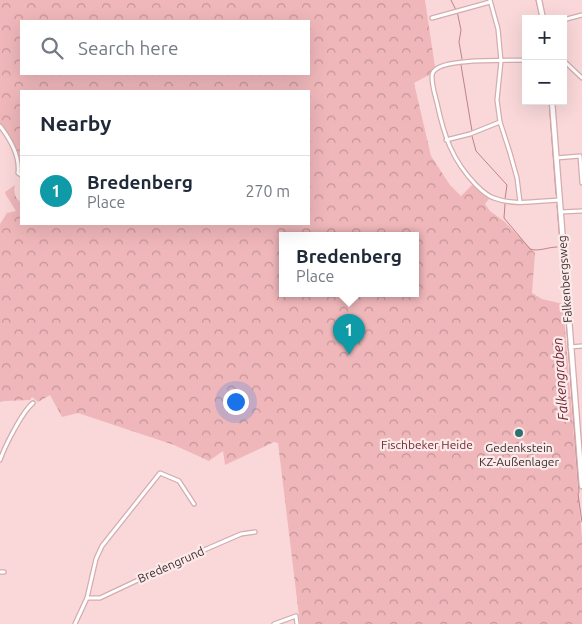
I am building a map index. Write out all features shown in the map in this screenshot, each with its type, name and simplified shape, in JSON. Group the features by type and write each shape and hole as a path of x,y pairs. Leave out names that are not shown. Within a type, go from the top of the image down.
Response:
{"street":[{"path":"539,0 542,15"},
{"path":"432,18 490,1 498,29 501,61 497,100 500,122 510,153 520,202"},
{"path":"567,19 582,15"},
{"path":"522,60 460,62 438,68 433,72 432,83 446,140 460,166 485,194 499,200 520,202 559,200"},
{"path":"567,64 582,78"},
{"name":"Falkenbergsweg","path":"552,105 582,486"},
{"path":"446,140 470,134 500,122"},
{"path":"0,126 15,154 19,164 18,173 20,174"},
{"path":"556,158 580,156 582,183"},
{"path":"560,212 582,211"},
{"path":"570,347 582,346"},
{"path":"0,460 25,412 33,403"},
{"path":"75,624 87,598 96,559 102,546 160,473 179,481 194,504"},
{"name":"Bredengrund","path":"87,598 100,598 242,534 256,532"},
{"path":"274,624 296,616 297,624"}],"green space":[{"name":"Fischbeker Heide","path":"0,0 425,0 435,67 429,75 414,83 431,156 450,185 461,196 473,184 489,199 485,204 490,211 505,222 535,253 532,293 542,299 563,304 582,538 582,624 300,624 278,443 274,442 225,465 223,451 209,461 174,445 78,413 62,417 50,395 38,402 32,397 30,400 0,402 0,224 7,213 16,211 5,192 15,185 15,195 20,202 20,225 310,225 310,90 20,90 20,176 0,126"}],"waterway":[{"path":"451,0 456,10"},
{"name":"Falkengraben","path":"536,0 540,15"},
{"path":"457,11 461,30 459,42 462,59"},
{"path":"461,65 472,131"},
{"name":"Falkengraben","path":"549,105 556,194"},
{"path":"472,136 476,151 507,185 505,199"},
{"path":"505,204 504,218 530,249 557,247"},
{"name":"Falkengraben","path":"557,205 565,305"},
{"name":"Falkengraben","path":"566,318 575,440"},
{"name":"Falkengraben","path":"575,441 578,494 582,522"}],"place":[{"name":"Bredenberg","path":"349,355"},
{"name":"Gedenkstein KZ-Außenlager","path":"519,433"}]}
